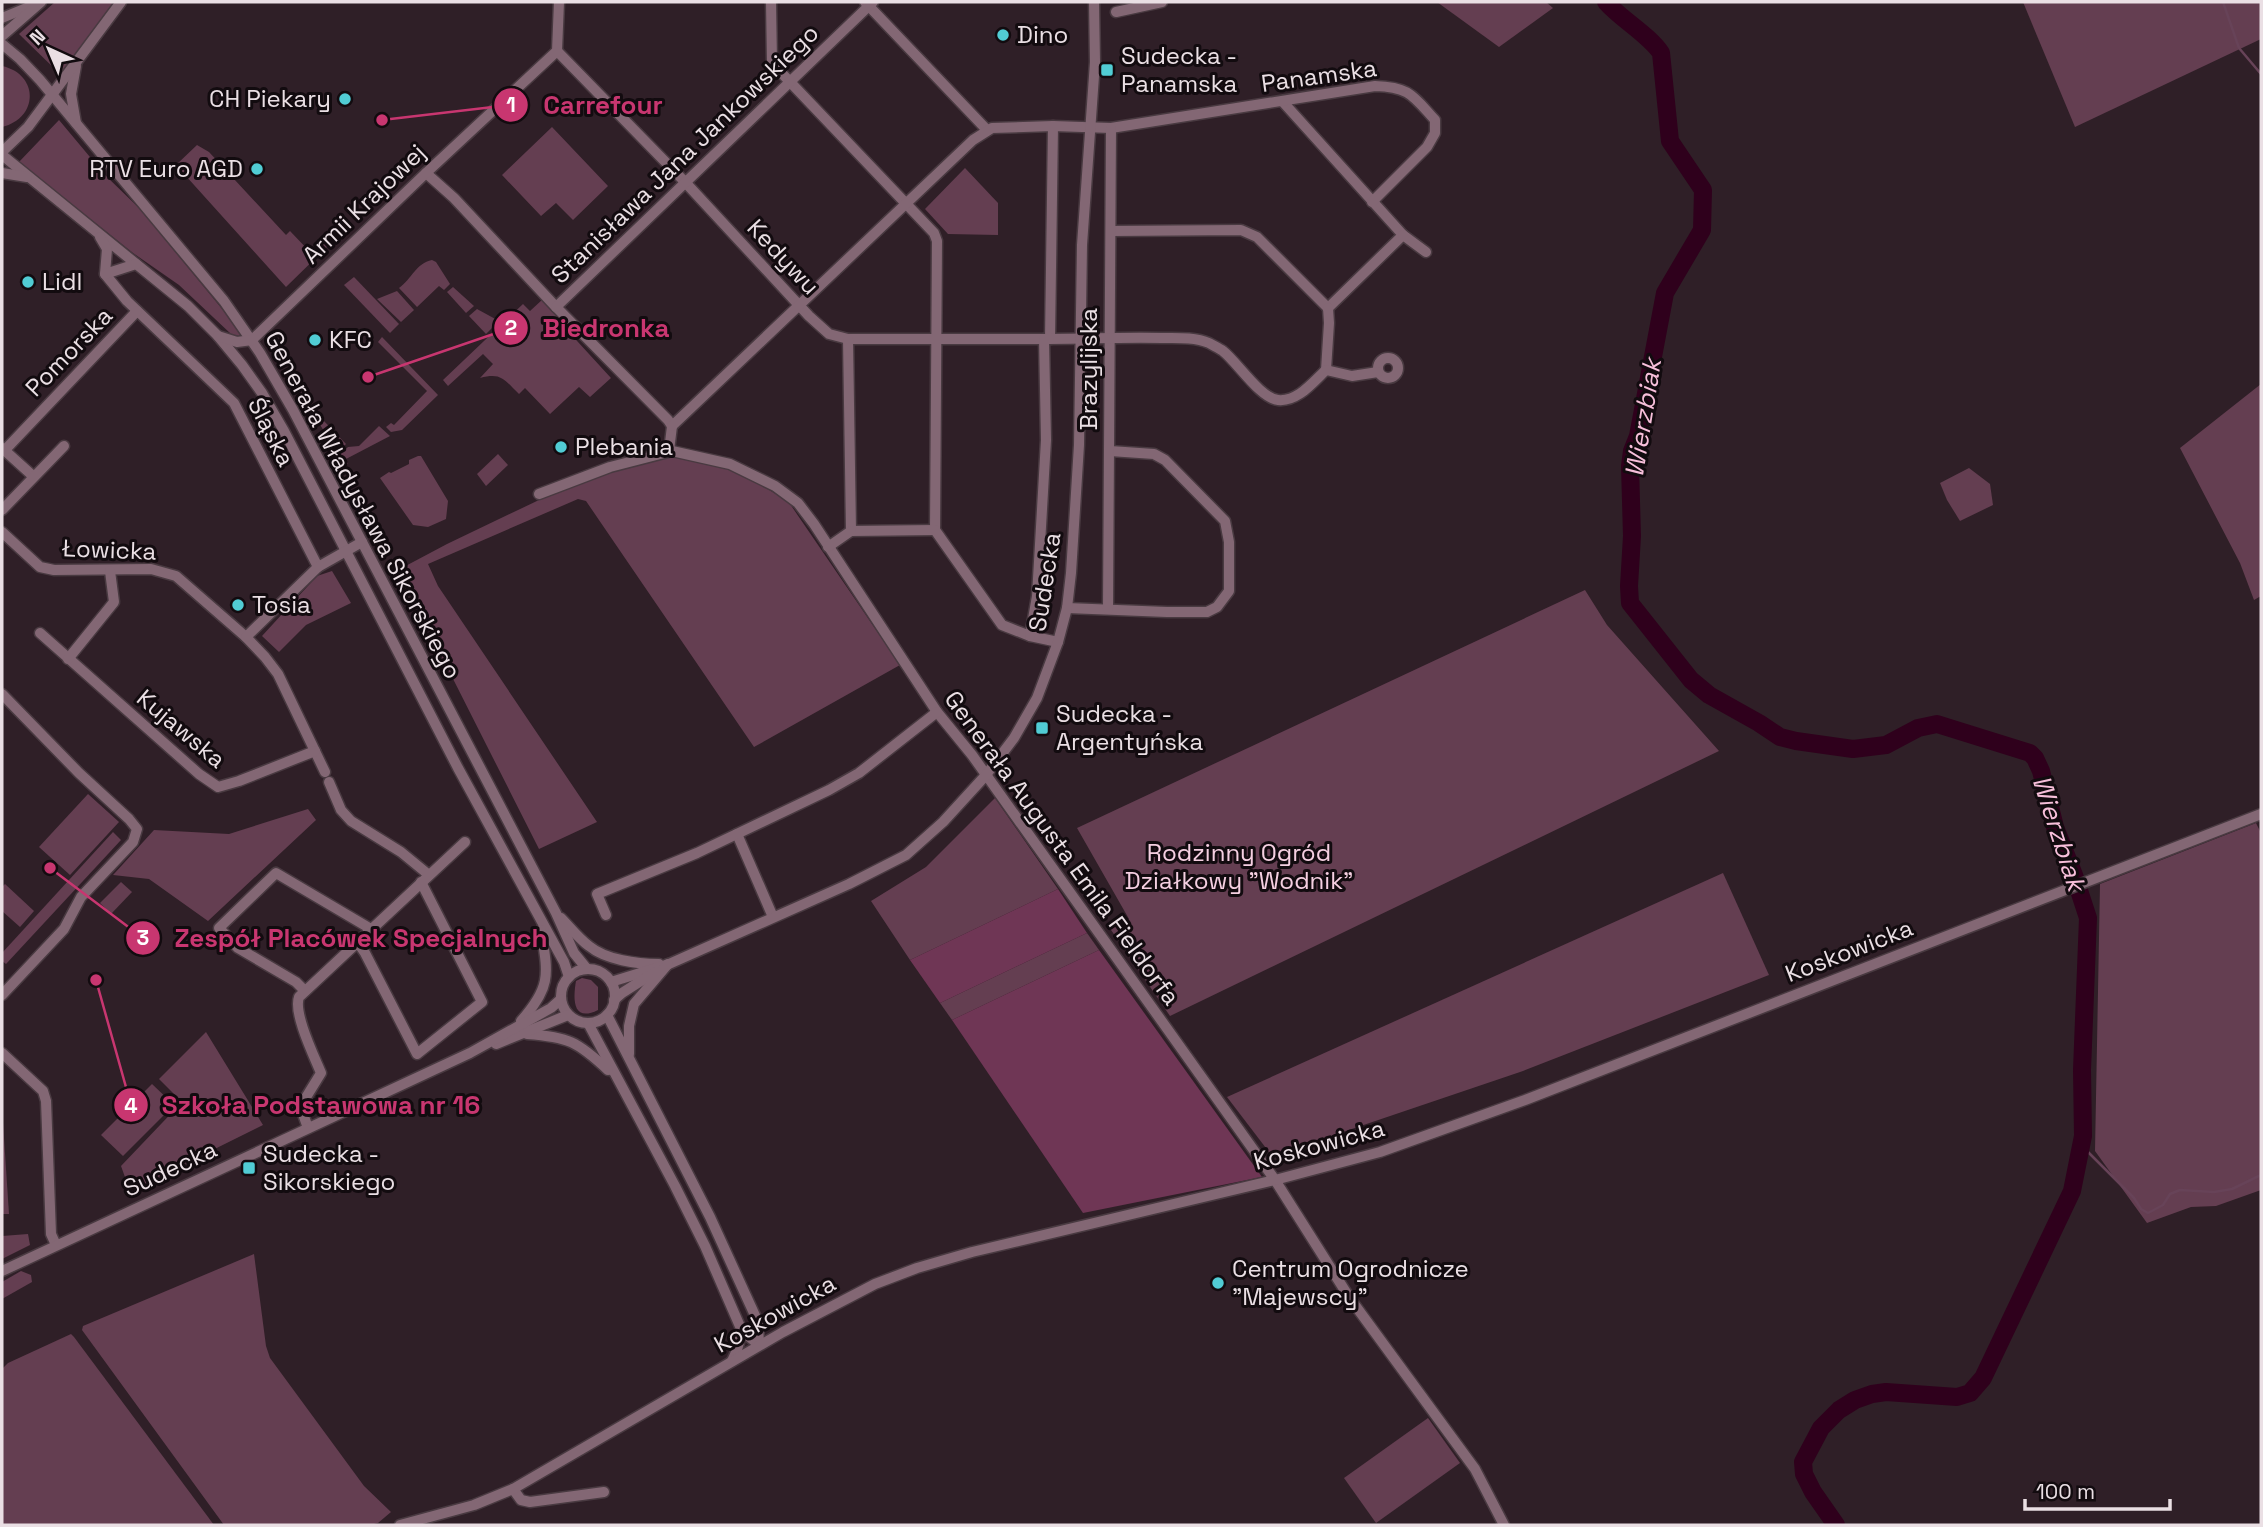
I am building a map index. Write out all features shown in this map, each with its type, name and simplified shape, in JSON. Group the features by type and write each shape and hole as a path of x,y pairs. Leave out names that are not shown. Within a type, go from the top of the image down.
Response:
{"street":[{"path":"2,18 40,2"},
{"path":"2,36 40,2"},
{"path":"2,153 28,127 121,2"},
{"path":"557,51 559,2"},
{"path":"771,2 772,63 934,233 937,241 935,530 1002,625 1030,636 1058,642"},
{"name":"Sudecka","path":"611,982 668,964 849,884 906,855 924,841 986,775 1014,738 1043,685 1067,608 1071,573 1077,482 1082,245 1094,62 1094,2"},
{"path":"1116,12 1162,2"},
{"path":"669,451 672,426 973,140 987,130 869,3"},
{"name":"Stanisława Jana Jankowskiego","path":"556,307 791,82 869,3"},
{"name":"Generała Władysława Sikorskiego","path":"2,44 29,68 52,94 224,301 252,340 293,410 556,913 574,953 587,969"},
{"name":"Armii Krajowej","path":"252,340 557,51"},
{"name":"Kedywu","path":"557,51 685,182 823,330 837,337 1191,339 1205,341 1222,350 1273,399 1292,399 1326,370"},
{"path":"77,60 71,94 77,125"},
{"name":"Panamska","path":"987,130 1053,126 1111,128 1375,86 1395,86 1409,92 1435,120 1435,133 1427,147 1372,202"},
{"path":"1283,102 1403,236 1426,252"},
{"path":"1030,636 1037,596 1046,440 1053,126"},
{"name":"Brazylijska","path":"1108,609 1111,128"},
{"name":"Generała Władysława Sikorskiego","path":"2,153 188,306 218,336 262,393 569,977"},
{"path":"2,173 30,177"},
{"path":"426,173 454,198 672,426"},
{"path":"93,229 107,249 105,274 136,264"},
{"path":"1111,231 1241,230 1257,237 1328,307 1326,370 1352,376 1378,372"},
{"path":"1328,307 1403,236"},
{"name":"Śląska","path":"105,274 137,311 234,402 318,567"},
{"name":"Pomorska","path":"3,449 137,311"},
{"path":"218,336 237,342 252,340"},
{"path":"848,339 851,531"},
{"path":"2,510 64,446"},
{"path":"3,449 33,476"},
{"name":"Generała Augusta Emila Fieldorfa","path":"539,494 610,467 669,451 730,464 775,486 798,503 937,712 972,755 1275,1180 1349,1297 1475,1469 1504,1525"},
{"path":"1067,608 1207,612 1217,607 1228,591 1229,542 1225,521 1165,460 1154,454 1110,452"},
{"path":"828,547 851,531 935,530"},
{"name":"Łowicka","path":"2,532 40,567 69,572 151,569 176,576 246,637 278,674 341,810 351,821 401,852 425,879"},
{"path":"246,637 318,567 362,542"},
{"path":"68,659 114,602 110,571"},
{"name":"Kujawska","path":"40,633 199,774 218,787 315,751"},
{"path":"2,694 136,829 133,842 81,897 64,929 2,995"},
{"path":"606,915 597,894 737,834 829,790 859,773 937,712"},
{"name":"Koskowicka","path":"400,1525 474,1505 513,1489 782,1332 852,1295 917,1268 1380,1153 1481,1117 2261,814"},
{"path":"737,834 773,917"},
{"path":"308,1128 302,1111 305,1100 321,1073 296,1004 305,991 465,842"},
{"path":"305,991 296,982 238,948 219,928 276,873 371,929"},
{"path":"358,943 417,1054 482,1002 425,879"},
{"path":"556,913 587,945 597,951 618,959 668,964"},
{"path":"540,921 547,963 544,986 520,1031 557,1036 577,1044 615,1076"},
{"path":"629,1057 630,1022 635,1004 668,964"},
{"name":"Sudecka","path":"614,1000 668,964"},
{"path":"587,969 600,972 611,982 614,1000 607,1015 588,1023 568,1015 561,999 569,977 587,969"},
{"name":"Sudecka","path":"520,1031 561,999"},
{"name":"Sudecka","path":"2,1271 470,1053 520,1031 568,1015"},
{"path":"607,1015 710,1216 758,1322 760,1345"},
{"path":"588,1023 687,1210 742,1331 760,1345"},
{"path":"2,1053 43,1091 46,1101 51,1234 55,1245"},
{"path":"758,1322 782,1332"},
{"path":"732,1362 742,1331"},
{"path":"513,1489 521,1500 530,1502 604,1492"}],"green space":[{"path":"55,2 114,2 60,74 19,34"},
{"path":"1437,2 1546,2 1553,8 1499,47"},
{"path":"2023,2 2261,2 2261,39 2075,127"},
{"path":"2,66 23,78 30,96 23,115 2,127"},
{"path":"59,120 105,175 140,209 241,332 243,338 231,334 179,285 133,253 19,162"},
{"path":"552,127 608,186 573,220 556,203 541,216 502,175"},
{"path":"197,145 209,152 286,235 290,231 311,253 326,241 329,245 286,287 176,165"},
{"path":"965,168 998,203 998,235 948,234 925,209"},
{"path":"432,260 450,284 444,290 439,286 417,307 399,288 422,264"},
{"path":"354,277 399,324 390,333 344,285"},
{"path":"453,287 474,306 466,313 447,292"},
{"path":"397,291 414,310 401,322 377,299"},
{"path":"543,299 558,314 556,318 611,378 590,397 579,387 550,414 525,388 519,394 498,377 480,378 493,364 483,354 448,386 443,380 523,304 530,311"},
{"path":"477,309 499,321 486,334 469,316"},
{"path":"382,337 438,395 402,430 391,432 386,427 391,423 394,425 427,391 378,342"},
{"path":"291,376 300,379 322,419 346,444 337,453"},
{"path":"2261,384 2261,596 2254,600 2240,563 2180,448"},
{"path":"379,426 390,436 346,459 348,464 344,466 338,456 348,447 359,446"},
{"path":"498,454 508,465 486,486 477,474"},
{"path":"669,455 737,471 788,501 900,665 754,747 586,501 578,499 428,564 438,586 597,822 539,849 398,570 562,489"},
{"path":"421,456 448,501 446,519 428,527 413,525 380,478 409,464 409,460"},
{"path":"1969,468 1990,484 1993,505 1960,521 1940,483"},
{"path":"332,571 351,603 306,625 279,652 262,636 317,576"},
{"name":"Rodzinny Ogród Działkowy \"Wodnik\"","path":"1585,590 1607,625 1719,751 1170,1016 1109,927 1129,919 1077,828"},
{"path":"88,794 119,822 70,875 39,847"},
{"path":"995,798 1058,889 910,960 871,901 926,867"},
{"path":"308,809 316,820 208,921 149,879 113,875 154,830 229,834"},
{"path":"2256,823 2261,833 2261,1190 2216,1206 2191,1207 2147,1223 2095,1151 2100,884"},
{"path":"113,832 121,840 6,964 2,961 2,953"},
{"path":"1723,873 1769,975 1523,1071 1272,1156 1227,1097"},
{"path":"121,882 132,892 111,914 100,903"},
{"path":"5,884 34,911 20,927 2,911 2,887"},
{"path":"1087,933 1099,950 952,1020 940,1003"},
{"path":"582,978 591,980 598,987 598,1010 583,1013 576,1007 576,981"},
{"path":"206,1032 263,1125 130,1191 121,1166 182,1102 159,1079"},
{"path":"152,1084 174,1105 123,1156 101,1135"},
{"path":"2,1108 9,1214 2,1214"},
{"path":"28,1234 30,1245 2,1259 2,1236"},
{"path":"254,1254 266,1346 270,1358 364,1486 391,1512 378,1523 224,1525 82,1330 83,1326"},
{"path":"21,1271 31,1275 32,1282 2,1299 2,1282"},
{"path":"71,1334 214,1525 2,1525 2,1369 8,1363"},
{"path":"1428,1418 1460,1463 1376,1523 1344,1478"}],"shaded area":[{"path":"1058,889 1087,933 940,1003 910,960"},
{"path":"1099,950 1262,1177 1083,1213 952,1020"}],"waterway":[{"name":"Wierzbiak","path":"1606,2 1661,53 1670,141 1703,190 1702,230 1665,293 1638,436 1632,451 1630,603 1691,680 1709,695 1780,737 1853,749 1886,745 1918,728 1937,724 2030,753 2041,771 2055,827 2088,918 2082,1070 2083,1136 2072,1191 1983,1378 1970,1393 1957,1397 1886,1392 1872,1394 1839,1410 1821,1428 1803,1462 1804,1474 1836,1525"},
{"path":"2223,2 2239,48 2261,74"},
{"path":"2081,1145 2134,1198 2141,1209 2148,1213 2163,1205 2170,1194 2180,1190 2214,1192 2232,1189 2261,1175"}],"place":[{"name":"Dino","path":"1003,35"},
{"name":"Sudecka - Panamska","path":"1107,70"},
{"name":"CH Piekary","path":"345,99"},
{"name":"Carrefour","path":"382,120"},
{"name":"RTV Euro AGD","path":"257,169"},
{"name":"Lidl","path":"28,282"},
{"name":"KFC","path":"315,340"},
{"name":"Biedronka","path":"368,377"},
{"name":"Plebania","path":"561,447"},
{"name":"Tosia","path":"238,605"},
{"name":"Sudecka - Argentyńska","path":"1042,728"},
{"name":"Zespół Placówek Specjalnych","path":"50,868"},
{"name":"Szkoła Podstawowa nr 16","path":"96,980"},
{"name":"Sudecka - Sikorskiego","path":"249,1168"},
{"name":"Centrum Ogrodnicze \"Majewscy\"","path":"1218,1283"}]}
